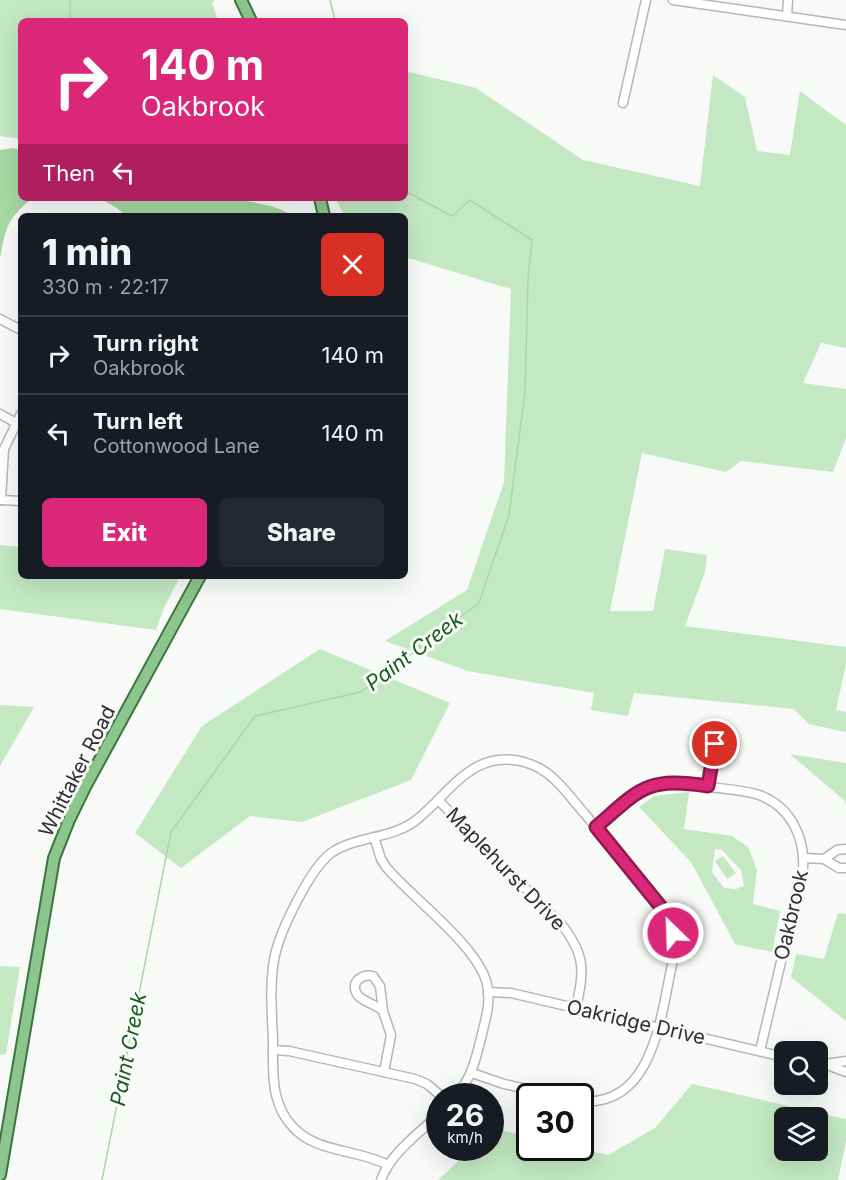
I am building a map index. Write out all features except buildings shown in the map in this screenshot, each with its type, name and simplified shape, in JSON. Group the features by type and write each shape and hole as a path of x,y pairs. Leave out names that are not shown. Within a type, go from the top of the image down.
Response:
{"main road":[{"path":"240,0 249,18"},
{"name":"Whittaker Road","path":"0,1175 54,858 69,820 86,787 199,579"}],"street":[{"path":"623,103 646,0"},
{"path":"674,0 702,2 846,25"},
{"path":"787,16 788,0"},
{"path":"0,319 18,328"},
{"path":"0,414 16,423"},
{"path":"18,419 4,450 1,500 18,501"},
{"path":"708,786 715,744"},
{"path":"388,1165 368,1156 316,1143 295,1130 282,1111 276,1096 273,1050 272,975 277,947 284,928 320,864 332,853 350,844 400,829 414,822 456,781 478,765 494,760 522,761 533,764 556,780 654,897 670,923 675,952 651,1056 635,1080 626,1088 605,1098 594,1099"},
{"name":"Oakbrook","path":"596,827 631,797 651,785 670,782 750,792 766,798 789,816 796,828 804,858 760,1051"},
{"name":"Maplehurst Drive","path":"438,800 562,925 572,938 578,950 582,974 576,1008"},
{"path":"374,837 381,859 391,872 472,955 483,971 488,992 488,1009 472,1073 465,1083"},
{"path":"824,859 837,850 846,849"},
{"path":"804,858 824,859 839,868 846,868"},
{"name":"Oakridge Drive","path":"488,992 511,993 774,1054"},
{"path":"383,1011 391,1035 384,1072"},
{"path":"273,1050 289,1051 426,1084"},
{"path":"828,1063 846,1062"},
{"path":"828,1066 846,1072"},
{"path":"472,1073 516,1087"},
{"path":"381,1180 388,1165 426,1127"}],"shaded area":[{"path":"0,0 215,0 212,3 217,18 18,18 18,139 0,136"},
{"path":"408,72 476,88 583,160 700,186 713,75 745,97 757,151 790,155 800,91 846,125 846,348 821,343 803,383 846,389 846,438 833,472 741,461 726,472 642,453 610,611 653,611 665,549 707,555 705,572 685,626 846,647 846,664 836,710 846,712 846,732 809,724 794,709 634,693 628,716 591,710 594,693 468,671 385,641 467,590 504,482 511,289 408,258 408,213 343,213 337,201 408,201"},
{"path":"18,149 18,201 30,201 18,211 9,224 0,258 0,150"},
{"path":"104,201 242,201 277,208 286,213 123,213"},
{"path":"0,545 18,547 18,579 178,579 156,630 0,609"},
{"path":"320,649 450,703 411,780 302,822 250,816 181,868 135,833 202,726"},
{"path":"0,705 34,707 0,766"},
{"path":"790,754 846,763 846,806 845,801"},
{"path":"689,792 684,829 732,836 748,847 757,870 753,904 780,911 772,952 735,944 691,862 639,807 654,796","holes":["715,849 722,850 741,870 744,886 736,889 724,888 712,872"]},
{"path":"723,856 736,873 727,879 715,861"},
{"path":"838,913 846,914 846,1021 791,977 796,954 824,959"},
{"path":"0,966 20,967 6,1054 0,1055"},
{"path":"692,1084 793,1107 774,1107 774,1161 828,1161 828,1115 846,1119 846,1141 838,1180 438,1180 458,1161 504,1161 504,1131 516,1134 516,1161 594,1161 594,1152 608,1155 655,1128"}],"waterway":[{"name":"Paint Creek","path":"70,0 70,18"},
{"path":"330,0 334,18"},
{"name":"Paint Creek","path":"102,1180 171,832 255,716 361,692 479,603 509,515 525,392 528,279 532,240 470,200 452,216 408,193"}],"route":[{"path":"673,933 665,912 596,827 636,793 651,785 670,782 708,786 715,744"}]}
